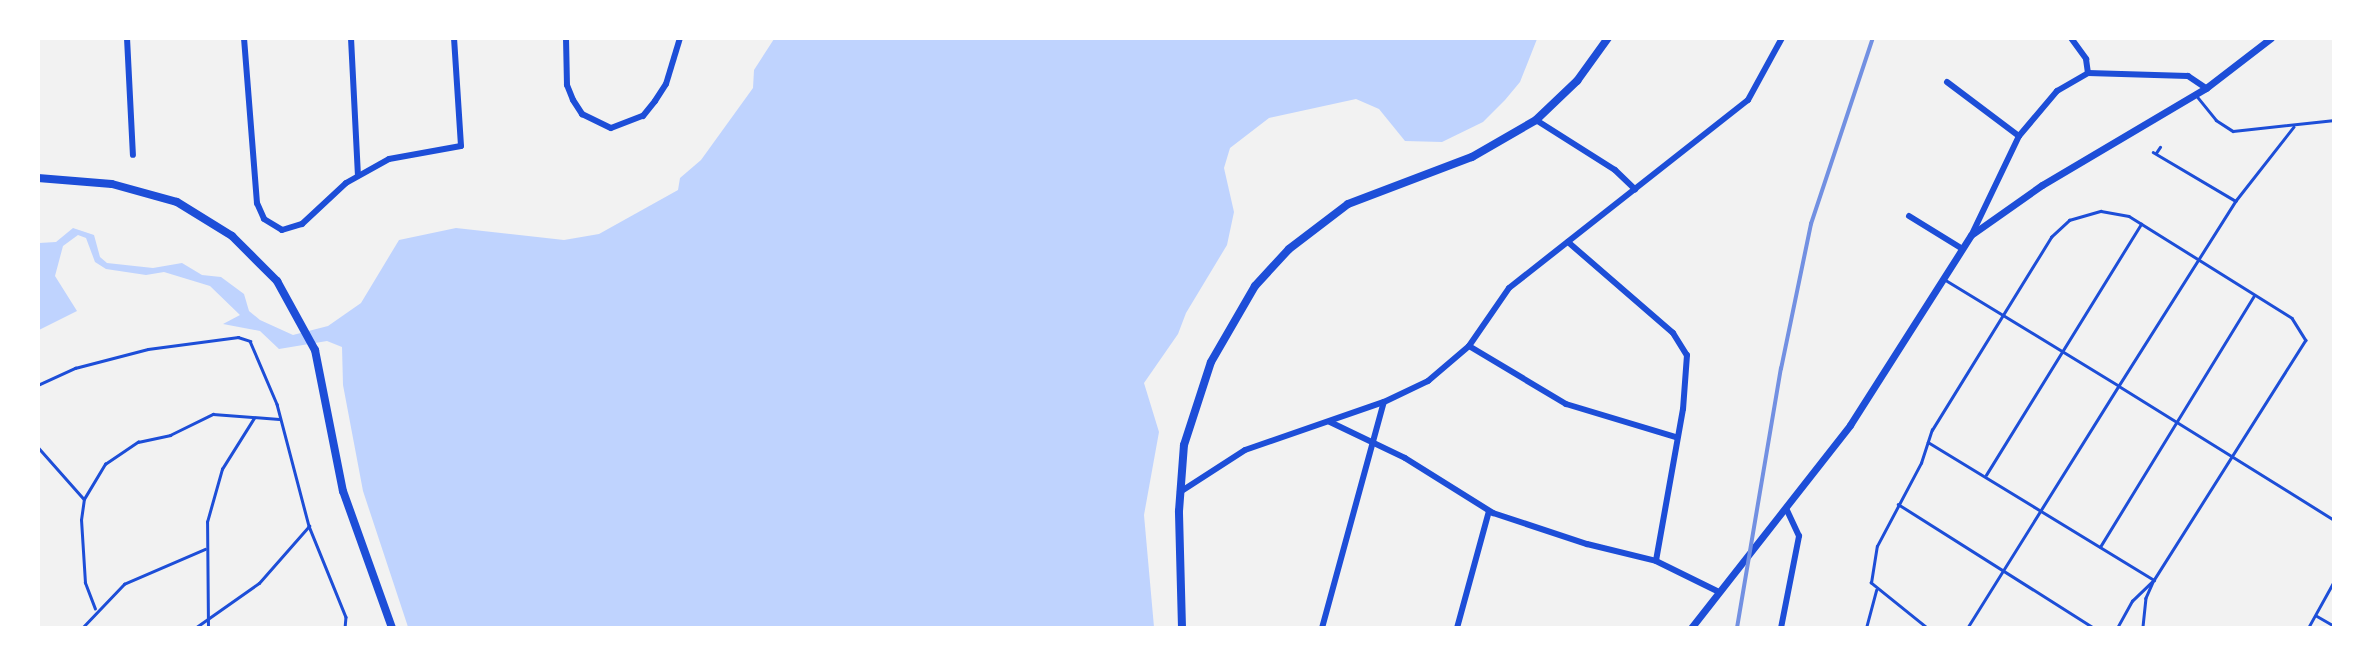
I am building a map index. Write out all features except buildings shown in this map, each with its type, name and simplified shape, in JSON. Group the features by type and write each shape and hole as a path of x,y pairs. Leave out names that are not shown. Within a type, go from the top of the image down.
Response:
{"main road":[{"path":"1183,627 1180,492 1189,425 1211,362 1241,305 1279,258 1348,204 1472,157 1536,120 1577,81 1608,38"},
{"path":"38,178 89,180 135,188 196,212 257,258 305,326 315,350 342,491 392,628"}],"street":[{"path":"127,38 133,156"},
{"path":"244,38 255,194 264,219 282,230 296,227 358,175 404,153 461,146 454,38"},
{"path":"351,38 358,175"},
{"path":"566,38 567,85 573,100 582,114 611,128 627,124 649,108 666,84 680,38"},
{"path":"1180,492 1245,450 1384,402 1428,381 1469,346 1509,288 1748,100 1782,38"},
{"path":"2071,38 2086,59 2088,74"},
{"path":"1971,235 2042,185 2206,89 2271,38"},
{"path":"1691,628 1726,579 1787,510 1850,425 1971,235 2019,136 2057,91 2088,74 2188,76 2206,89"},
{"path":"1947,82 2019,136"},
{"path":"1536,120 1615,170 1635,189"},
{"path":"1909,216 1961,248"},
{"path":"1568,242 1672,333 1687,355 1688,374 1675,437 1656,561"},
{"path":"1469,346 1566,404 1675,437"},
{"path":"1322,628 1375,445 1384,402"},
{"path":"1330,422 1489,511 1587,544 1656,561 1717,591"},
{"path":"1781,628 1799,536 1787,510"},
{"path":"1457,628 1489,511"}],"lane":[{"path":"2196,95 2216,120 2233,131 2294,127 2333,120"},
{"path":"1968,628 2197,260 2236,201 2294,127"},
{"path":"2160,147 2155,153 2236,201"},
{"path":"1927,628 1876,590 1871,583 1870,564 1928,442 2051,237 2069,220 2101,211 2117,212 2141,223 2299,324 2306,340 2235,457 2154,580 2146,598 2143,628"},
{"path":"1986,475 2141,223"},
{"path":"1944,279 2333,520"},
{"path":"2100,547 2255,295"},
{"path":"38,385 75,368 148,349 211,339 238,337 250,341 269,378 309,526 346,617 345,628"},
{"path":"95,609 85,583 80,550 84,499 105,464 138,442 170,435 213,414 243,413 254,418 279,419"},
{"path":"208,628 206,522 222,469 254,418"},
{"path":"1928,442 2154,580"},
{"path":"38,447 84,499"},
{"path":"1898,505 2094,628"},
{"path":"195,628 259,583 309,526"},
{"path":"82,628 95,609 124,584 205,549"},
{"path":"2117,628 2132,601 2154,580"},
{"path":"2308,628 2317,616 2333,581"},
{"path":"1866,628 1876,590"},
{"path":"2317,616 2333,626"}],"water":[{"path":"774,39 1537,39 1520,82 1505,100 1483,122 1442,142 1405,141 1379,109 1356,99 1269,118 1230,148 1224,168 1234,212 1227,245 1186,313 1178,334 1144,383 1159,432 1144,515 1154,627 408,627 363,491 343,385 342,347 327,341 279,349 260,331 223,324 240,315 210,286 164,272 146,275 106,269 95,262 86,238 78,235 63,246 55,276 77,311 39,330 39,243 56,242 73,228 94,235 100,257 107,263 153,268 182,263 202,275 221,277 244,294 249,311 260,320 293,335 328,326 361,303 399,240 456,228 564,240 599,234 678,190 680,178 701,160 753,88 754,70"}],"railway":[{"path":"1737,628 1781,369 1811,224 1873,38"}]}
